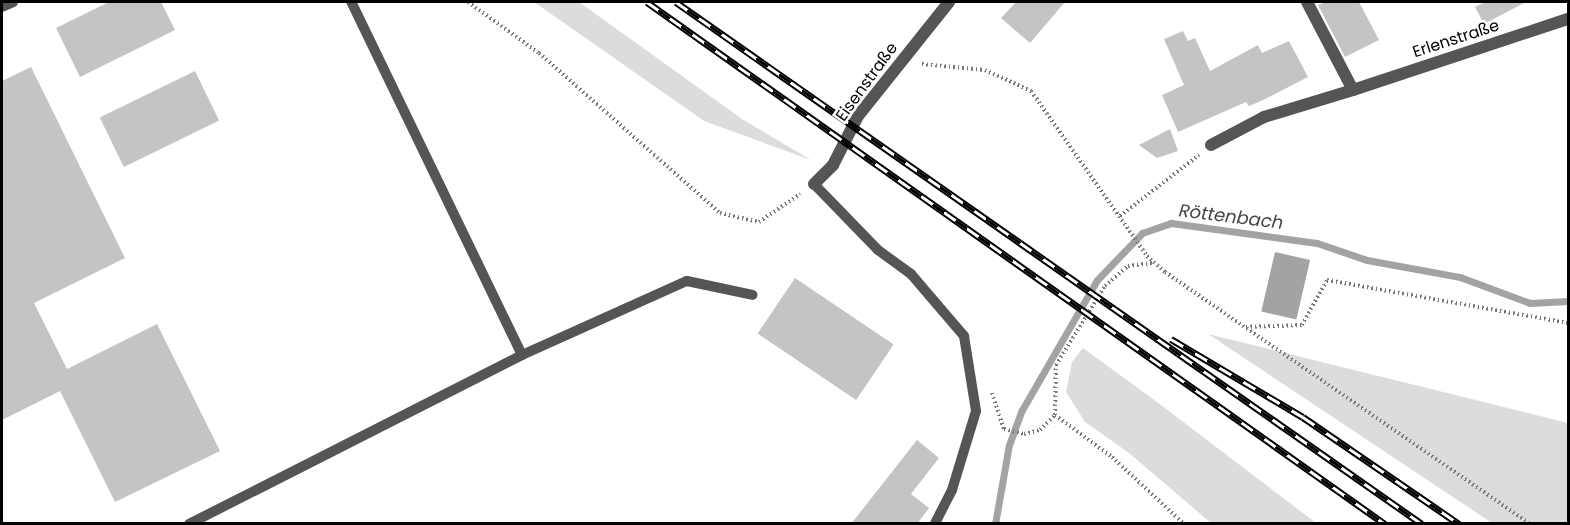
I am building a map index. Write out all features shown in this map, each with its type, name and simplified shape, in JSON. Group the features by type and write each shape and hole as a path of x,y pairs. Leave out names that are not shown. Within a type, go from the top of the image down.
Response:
{"street":[{"name":"Eisenstraße","path":"814,184 833,165 858,116 949,2"},
{"path":"1307,2 1353,90"},
{"name":"Erlenstraße","path":"1211,145 1264,117 1569,19"}],"lane":[{"path":"2,7 13,2"},
{"path":"351,2 522,355"},
{"path":"814,184 878,250 911,274 964,336 976,411 952,489 934,524"},
{"path":"189,524 207,519 522,355 687,281 753,295"}],"path":[{"path":"468,2 538,53 720,213 759,222 814,184"},
{"path":"901,62 985,69 1031,91 1147,256 1155,263 1530,524"},
{"path":"1120,216 1211,145"},
{"path":"1009,430 1020,434 1040,430 1055,415 1056,365 1105,286 1128,266 1155,263"},
{"path":"1245,327 1302,325 1327,280 1569,323"},
{"path":"1055,415 1112,457 1184,524"}],"shaded area":[{"path":"534,2 579,2 742,119 811,160 704,121"},
{"path":"1275,252 1310,260 1296,320 1261,311"},
{"path":"1208,334 1568,423 1568,523 1492,523"},
{"path":"1083,348 1316,523 1211,523 1129,453 1085,422 1066,392 1072,362"}],"building":[{"path":"109,2 161,2 175,30 80,77 56,28"},
{"path":"1016,2 1065,2 1030,43 1001,18"},
{"path":"1326,2 1359,2 1379,40 1345,57 1318,5"},
{"path":"1485,2 1526,2 1484,24 1475,7"},
{"path":"1183,31 1188,41 1195,38 1210,71 1258,45 1262,53 1289,41 1308,77 1261,101 1249,106 1246,102 1178,132 1162,95 1184,85 1164,39"},
{"path":"31,67 125,258 34,303 67,369 157,324 220,451 115,502 60,391 2,420 2,81"},
{"path":"195,71 219,120 124,167 100,117"},
{"path":"1170,129 1178,151 1157,158 1139,145"},
{"path":"795,278 894,345 856,400 758,334"},
{"path":"917,440 939,458 911,494 929,508 917,524 851,524"}],"waterway":[{"name":"Röttenbach","path":"995,524 1009,445 1022,410 1097,280 1142,233 1171,223 1317,243 1367,260 1460,277 1530,303 1568,301"}],"railway":[{"path":"647,2 1385,524"},
{"path":"676,2 1422,524"},
{"path":"1171,339 1303,417 1459,524"}]}
